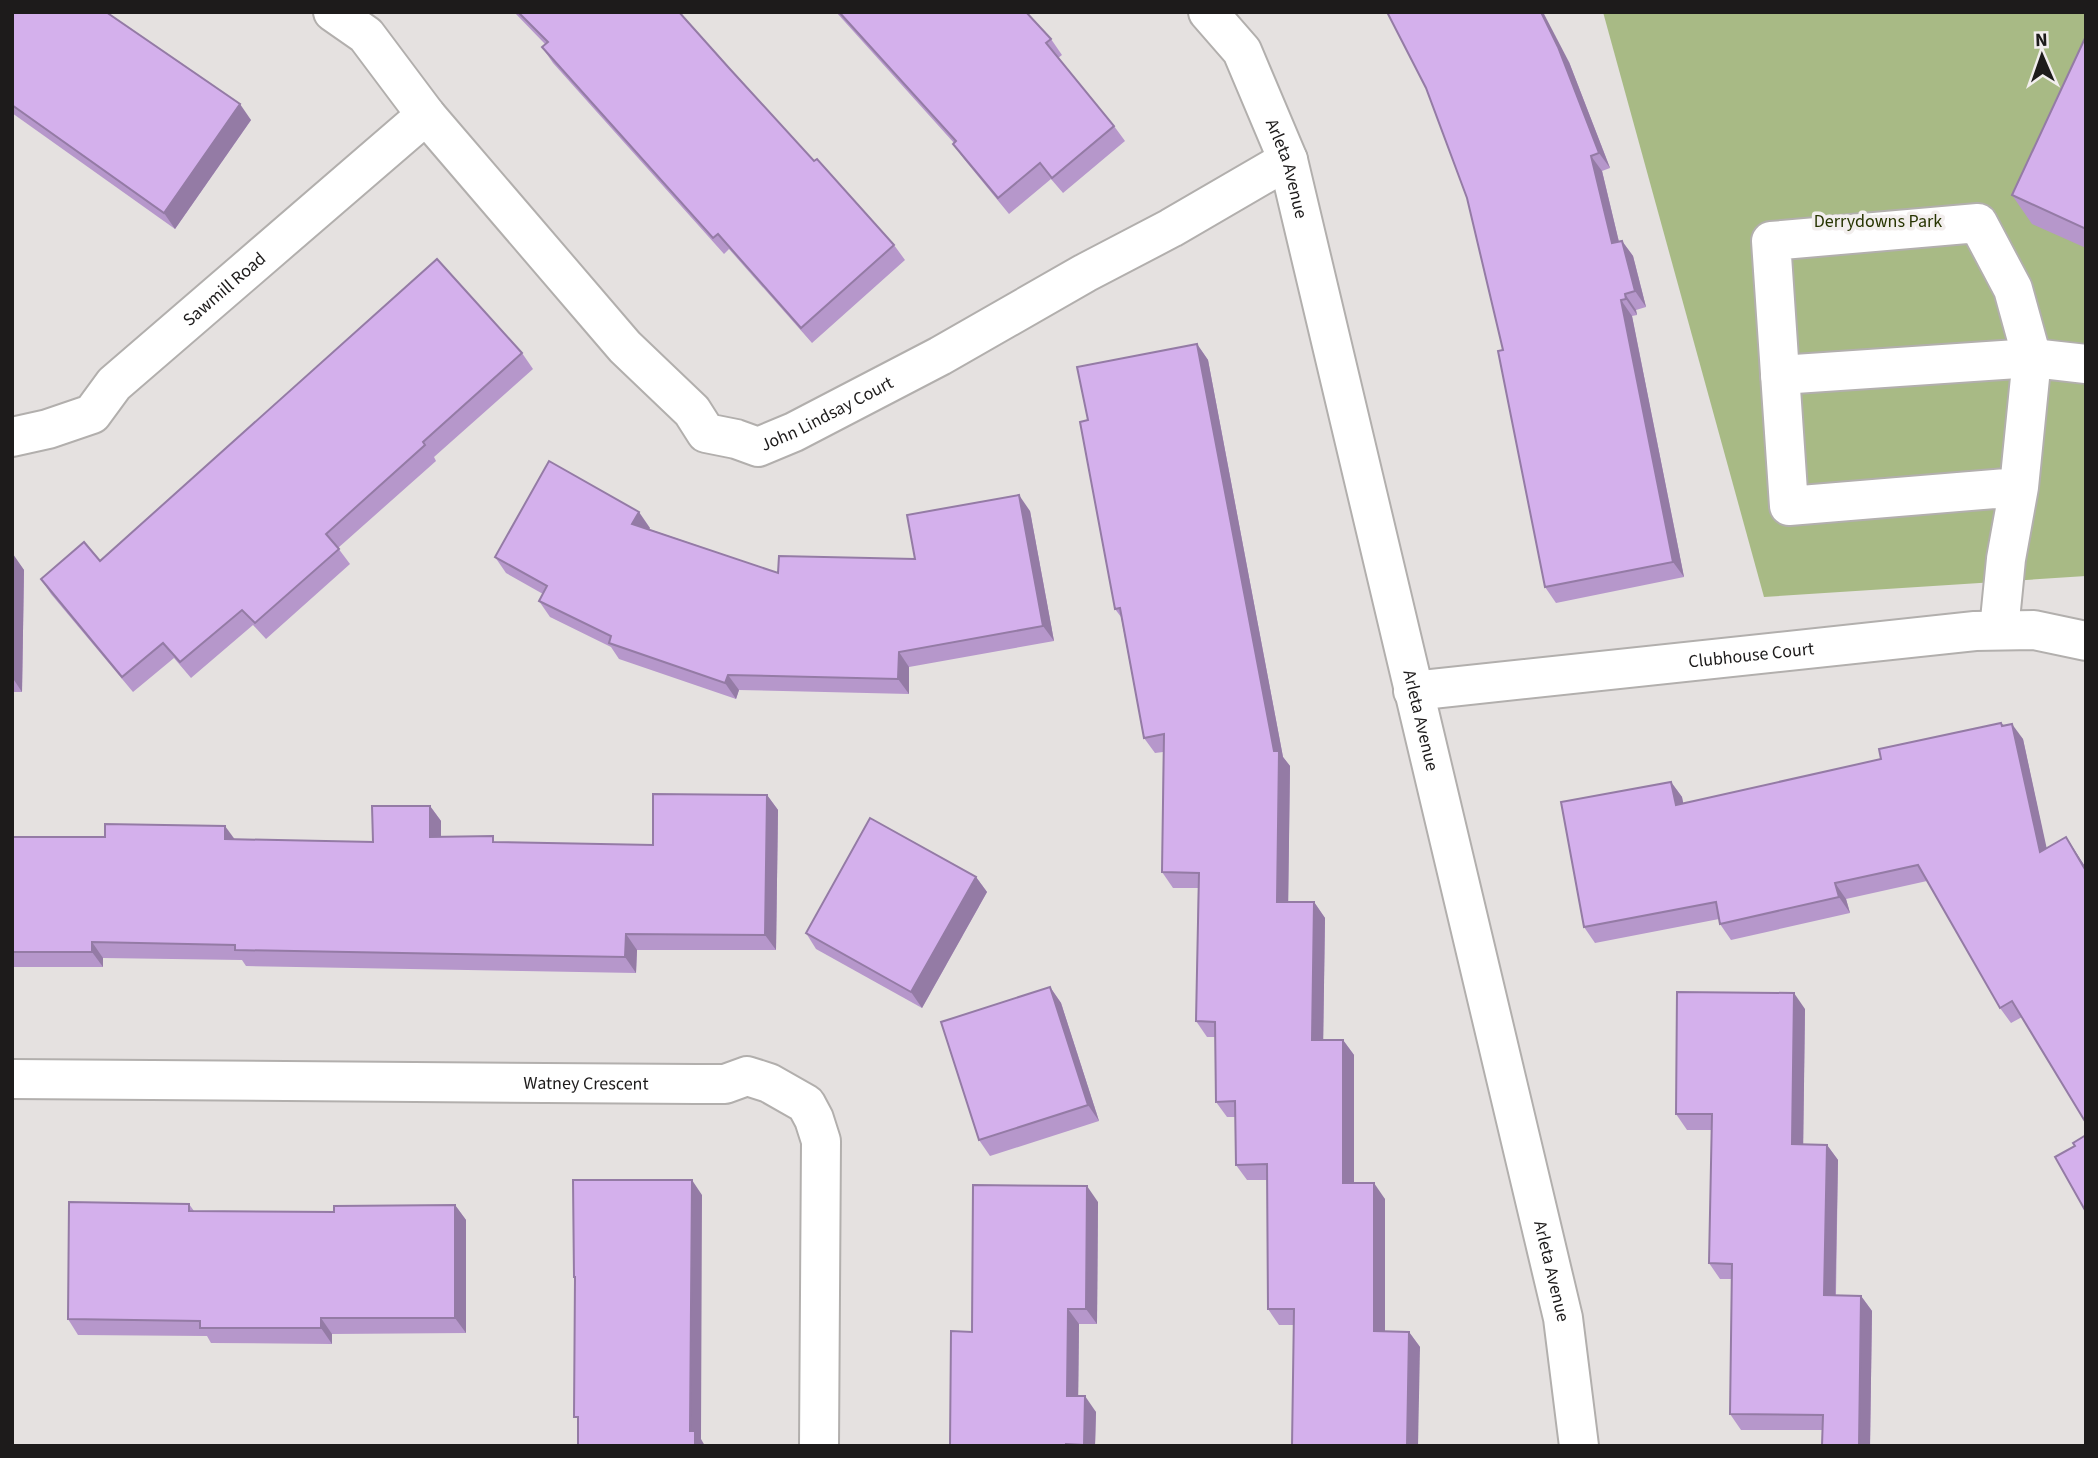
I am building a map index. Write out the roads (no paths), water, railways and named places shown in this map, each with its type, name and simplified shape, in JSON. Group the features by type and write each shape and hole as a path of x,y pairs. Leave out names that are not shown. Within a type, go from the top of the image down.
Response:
{"street":[{"name":"John Lindsay Court","path":"332,12 366,35 426,115 625,347 692,411 706,433 758,447 794,432 940,356 1085,273 1171,228 1287,160"},
{"name":"Arleta Avenue","path":"1208,12 1242,51 1287,160 1563,1318 1579,1446"},
{"name":"Sawmill Road","path":"12,437 48,429 92,414 114,384 426,115"},
{"path":"1999,630 2006,559 2018,486 2032,358 2013,289 1978,223 1771,241 1789,506 2018,486"},
{"path":"1780,374 2032,358 2086,364"},
{"name":"Clubhouse Court","path":"1413,691 1999,630 2034,630 2086,641"},
{"name":"Watney Crescent","path":"12,1079 725,1084 747,1076 769,1083 806,1104 821,1140 819,1446"}],"park label":[{"name":"Derrydowns Park","path":"1878,221"}]}
